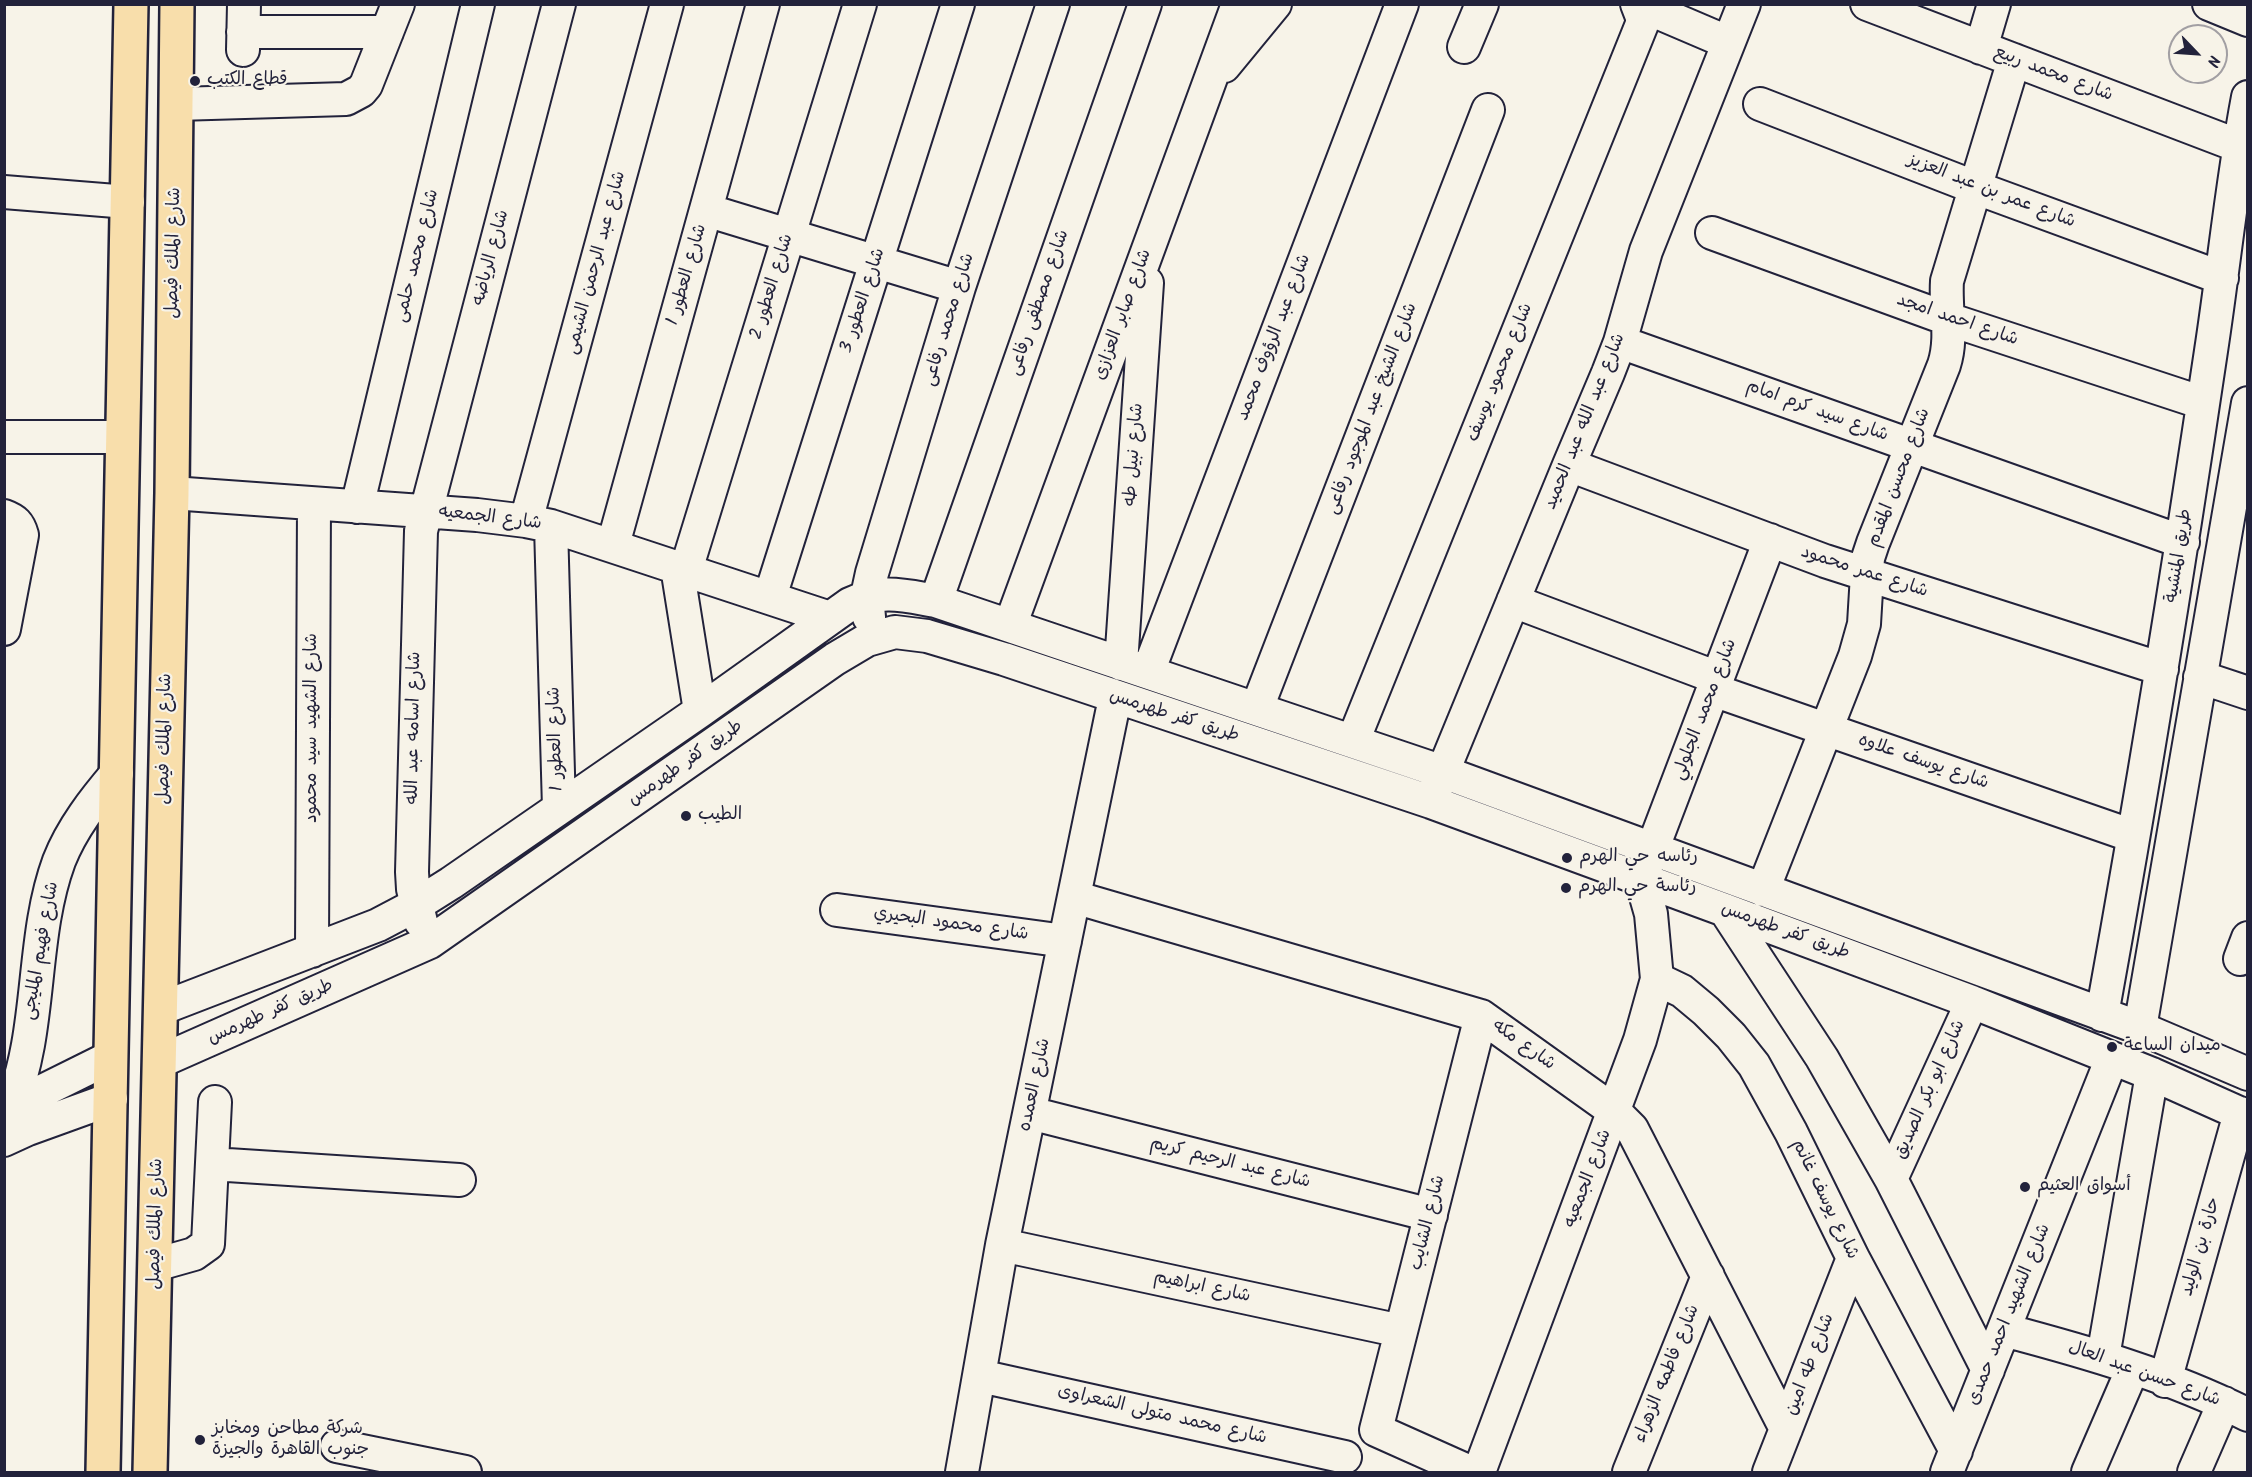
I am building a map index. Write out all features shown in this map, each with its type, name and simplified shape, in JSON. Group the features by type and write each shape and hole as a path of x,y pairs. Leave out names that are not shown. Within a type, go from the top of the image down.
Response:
{"main road":[{"path":"103,1473 131,4"},
{"name":"شارع الملك فيصل","path":"150,1473 172,493 177,4"}],"street":[{"name":"شارع محمد حلمى","path":"357,507 478,4"},
{"name":"شارع الرياضه","path":"425,512 559,4"},
{"name":"شارع عبد الرحمن الشيمى","path":"539,524 667,4"},
{"name":"شارع العطور 1","path":"613,545 763,4"},
{"name":"شارع العطور 2","path":"700,711 682,569 860,4"},
{"name":"شارع العطور 3","path":"770,597 958,4"},
{"name":"شارع محمد رفاعى","path":"877,637 869,617 867,596 872,573 959,287 1053,4"},
{"name":"شارع مصطفى رفاعى","path":"936,602 1144,4"},
{"name":"شارع صابر العزازى","path":"1010,626 1238,4"},
{"path":"1209,84 1275,4"},
{"name":"شارع عبد الرؤوف محمد","path":"1135,668 1402,4"},
{"path":"1464,47 1482,4"},
{"path":"1637,4 1728,42"},
{"name":"شارع محمود يوسف","path":"1353,741 1642,24 1642,16 1637,4"},
{"name":"شارع عبد الله عبد الحميد","path":"1431,802 1620,342 1646,251 1744,4"},
{"name":"شارع محمد ربيع","path":"1867,4 2238,146"},
{"path":"1981,48 1994,4"},
{"path":"2209,4 2247,20"},
{"path":"177,104 346,99 361,91 366,85 393,18 243,29"},
{"name":"شارع محسن المقدم","path":"1763,890 1860,640 1866,607 1867,574 1873,543 1948,354 1950,330 1946,300 1947,281 2014,60"},
{"name":"طريق المنشية","path":"2102,1015 2163,669 2247,97"},
{"name":"شارع عمر بن عبد العزيز","path":"1761,104 1974,187 2222,278"},
{"name":"شارع الشيخ عبد الموجود رفاعى","path":"1257,708 1488,110"},
{"path":"4,192 128,202"},
{"path":"706,210 959,287"},
{"name":"شارع احمد امجد","path":"1712,233 1948,319 2203,403"},
{"name":"شارع نبيل طه","path":"1135,668 1149,247"},
{"name":"شارع سيد كرم امام","path":"1620,342 1912,446 2185,527 2237,532"},
{"path":"2140,1028 2200,677 2237,532 2247,404"},
{"path":"4,437 123,437"},
{"name":"شارع عمر محمود","path":"1569,465 1825,561 2163,669"},
{"name":"شارع الجمعيه","path":"172,493 425,512 539,524 613,545 830,618"},
{"name":"شارع الشهيد سيد محمود","path":"312,951 314,504"},
{"name":"شارع اسامه عبد الله","path":"425,512 419,549 412,872 416,905 430,942"},
{"path":"4,516 20,526 22,535 4,629"},
{"name":"شارع العطور 1","path":"539,524 559,808"},
{"name":"شارع محمد الجلولي","path":"1641,879 1770,540"},
{"name":"طريق كفر طهرمس","path":"160,1009 378,925 416,905 700,711 850,604 867,596 888,594 936,602 1443,772 2140,1028 2247,1074"},
{"name":"شارع يوسف علاوه","path":"1513,601 1826,729 2133,836"},
{"name":"طريق كفر طهرمس","path":"161,1061 430,942 835,659 867,640 895,632 927,636 1004,659 1431,802 1971,1002 2152,1074 2244,1115"},
{"path":"2200,677 2247,693"},
{"name":"شارع العمده","path":"962,1473 1002,1245 1115,698"},
{"name":"شارع فهيم المليجى","path":"7,1109 22,1075 49,894 60,861 75,829 87,809 117,773"},
{"name":"شارع الجمعيه","path":"1479,1473 1640,1040 1656,979 1651,914 1641,879"},
{"name":"شارع مكه","path":"1074,897 1481,1016 1614,1111 1632,1129 1786,1429"},
{"name":"شارع محمود البحيري","path":"837,910 1065,940"},
{"path":"1725,910 1822,1058 1891,1179 1988,1370"},
{"name":"شارع يوسف غانم","path":"1656,979 1682,991 1706,1011 1731,1036 1754,1065 1791,1132 1952,1462"},
{"name":"شارع ابو بكر الصديق","path":"1891,1179 1971,1002"},
{"name":"شارع الشايب","path":"1470,1473 1376,1431 1481,1016"},
{"path":"7,1109 111,1057"},
{"name":"شارع الشهيد احمد حمدى","path":"1952,1462 2112,1058"},
{"path":"2103,1357 2152,1074"},
{"path":"4,1140 111,1099"},
{"path":"155,1265 194,1254 207,1245 214,1102"},
{"name":"شارع عبد الرحيم كريم","path":"1030,1113 1431,1215"},
{"name":"حارة بن الوليد","path":"2165,1381 2244,1115"},
{"path":"212,1164 459,1180"},
{"name":"شارع ابراهيم","path":"1002,1245 1401,1331"},
{"name":"شارع طه امين","path":"1769,1473 1853,1258"},
{"name":"شارع فاطمه الزهراء","path":"1629,1473 1708,1276"},
{"name":"شارع حسن عبد العال","path":"2004,1330 2103,1357 2236,1409"},
{"path":"2088,1473 2133,1368"},
{"name":"شارع محمد متولى الشعراوى","path":"980,1376 1345,1457"},
{"path":"2194,1473 2236,1409"},
{"path":"337,1446 465,1473"}],"place":[{"name":"قطاع الكتب","path":"195,81"},
{"name":"الطيب","path":"686,816"},
{"name":"رئاسه حي الهرم","path":"1567,858"},
{"name":"رئاسة حي الهرم","path":"1566,888"},
{"name":"ميدان الساعة","path":"2112,1047"},
{"name":"أسواق العثيم","path":"2025,1187"},
{"name":"شركة مطاحن ومخابز جنوب القاهرة والجيزة","path":"200,1440"}]}
